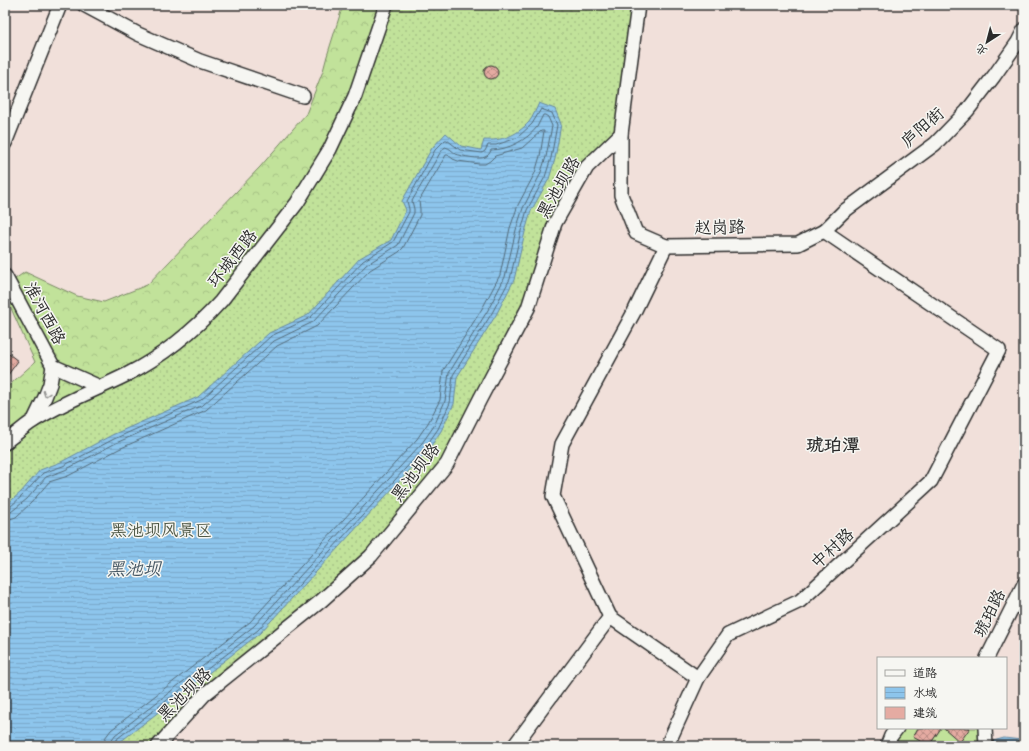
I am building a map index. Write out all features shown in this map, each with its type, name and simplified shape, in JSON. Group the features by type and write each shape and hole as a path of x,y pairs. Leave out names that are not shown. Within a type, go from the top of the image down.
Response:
{"street":[{"path":"5,143 60,5"},
{"path":"84,5 138,34 200,61 304,96"},
{"name":"环城西路","path":"5,443 34,420 126,375 152,360 184,337 221,301 297,203 330,149 345,118 363,74 386,5"},
{"name":"赵岗路","path":"638,5 622,134 621,195 636,234 666,246 798,244 824,231"},
{"name":"庐阳街","path":"824,231 843,212 935,144 967,111 1018,42 1024,30"},
{"name":"黑池坝路","path":"158,746 205,694 321,601 371,556 448,464 483,392 528,308 555,223 587,167 622,134"},
{"name":"中村路","path":"667,746 698,678 728,635 800,601 931,481 999,350 824,231"},
{"path":"666,246 634,312 562,444 553,496 610,618 698,678"},
{"name":"淮河西路","path":"5,276 53,366"},
{"path":"34,420 50,384 53,366 100,387"},
{"name":"琥珀路","path":"987,657 1024,584"},
{"path":"514,746 610,618"},
{"path":"887,746 891,736 896,729"}],"green space":[{"path":"343,5 386,5 383,16 315,175 184,337 5,443 5,389 35,362 5,295 5,286 25,272 77,296 104,302 147,285 260,167 306,114 323,71"},
{"name":"黑池坝风景区","path":"386,5 638,5 621,134 587,167 555,223 528,308 447,464 371,556 205,694 158,746 5,746 5,443 126,375"},
{"path":"896,729 985,729 986,746 887,746"}],"water":[{"name":"黑池坝","path":"539,103 555,109 561,124 555,159 549,179 531,211 514,280 496,315 457,377 454,404 441,431 429,449 260,633 120,742 118,746 5,746 5,506 21,492 40,470 61,462 112,435 198,397 269,333 308,315 360,258 391,240 406,210 402,201 432,148 446,133 461,146 481,150 484,140 497,140 508,137 524,127 529,122"},
{"path":"1004,738 1022,740 1024,742 1024,746 975,746"}],"building":[{"path":"491,65 496,67 498,72 496,77 491,79 486,77 484,72 486,67"},
{"path":"5,351 18,361 5,379"},
{"path":"917,729 940,729 929,746 913,737"},
{"path":"945,729 969,729 960,742"}],"district":[{"name":"琥珀潭","path":"833,445"}]}
